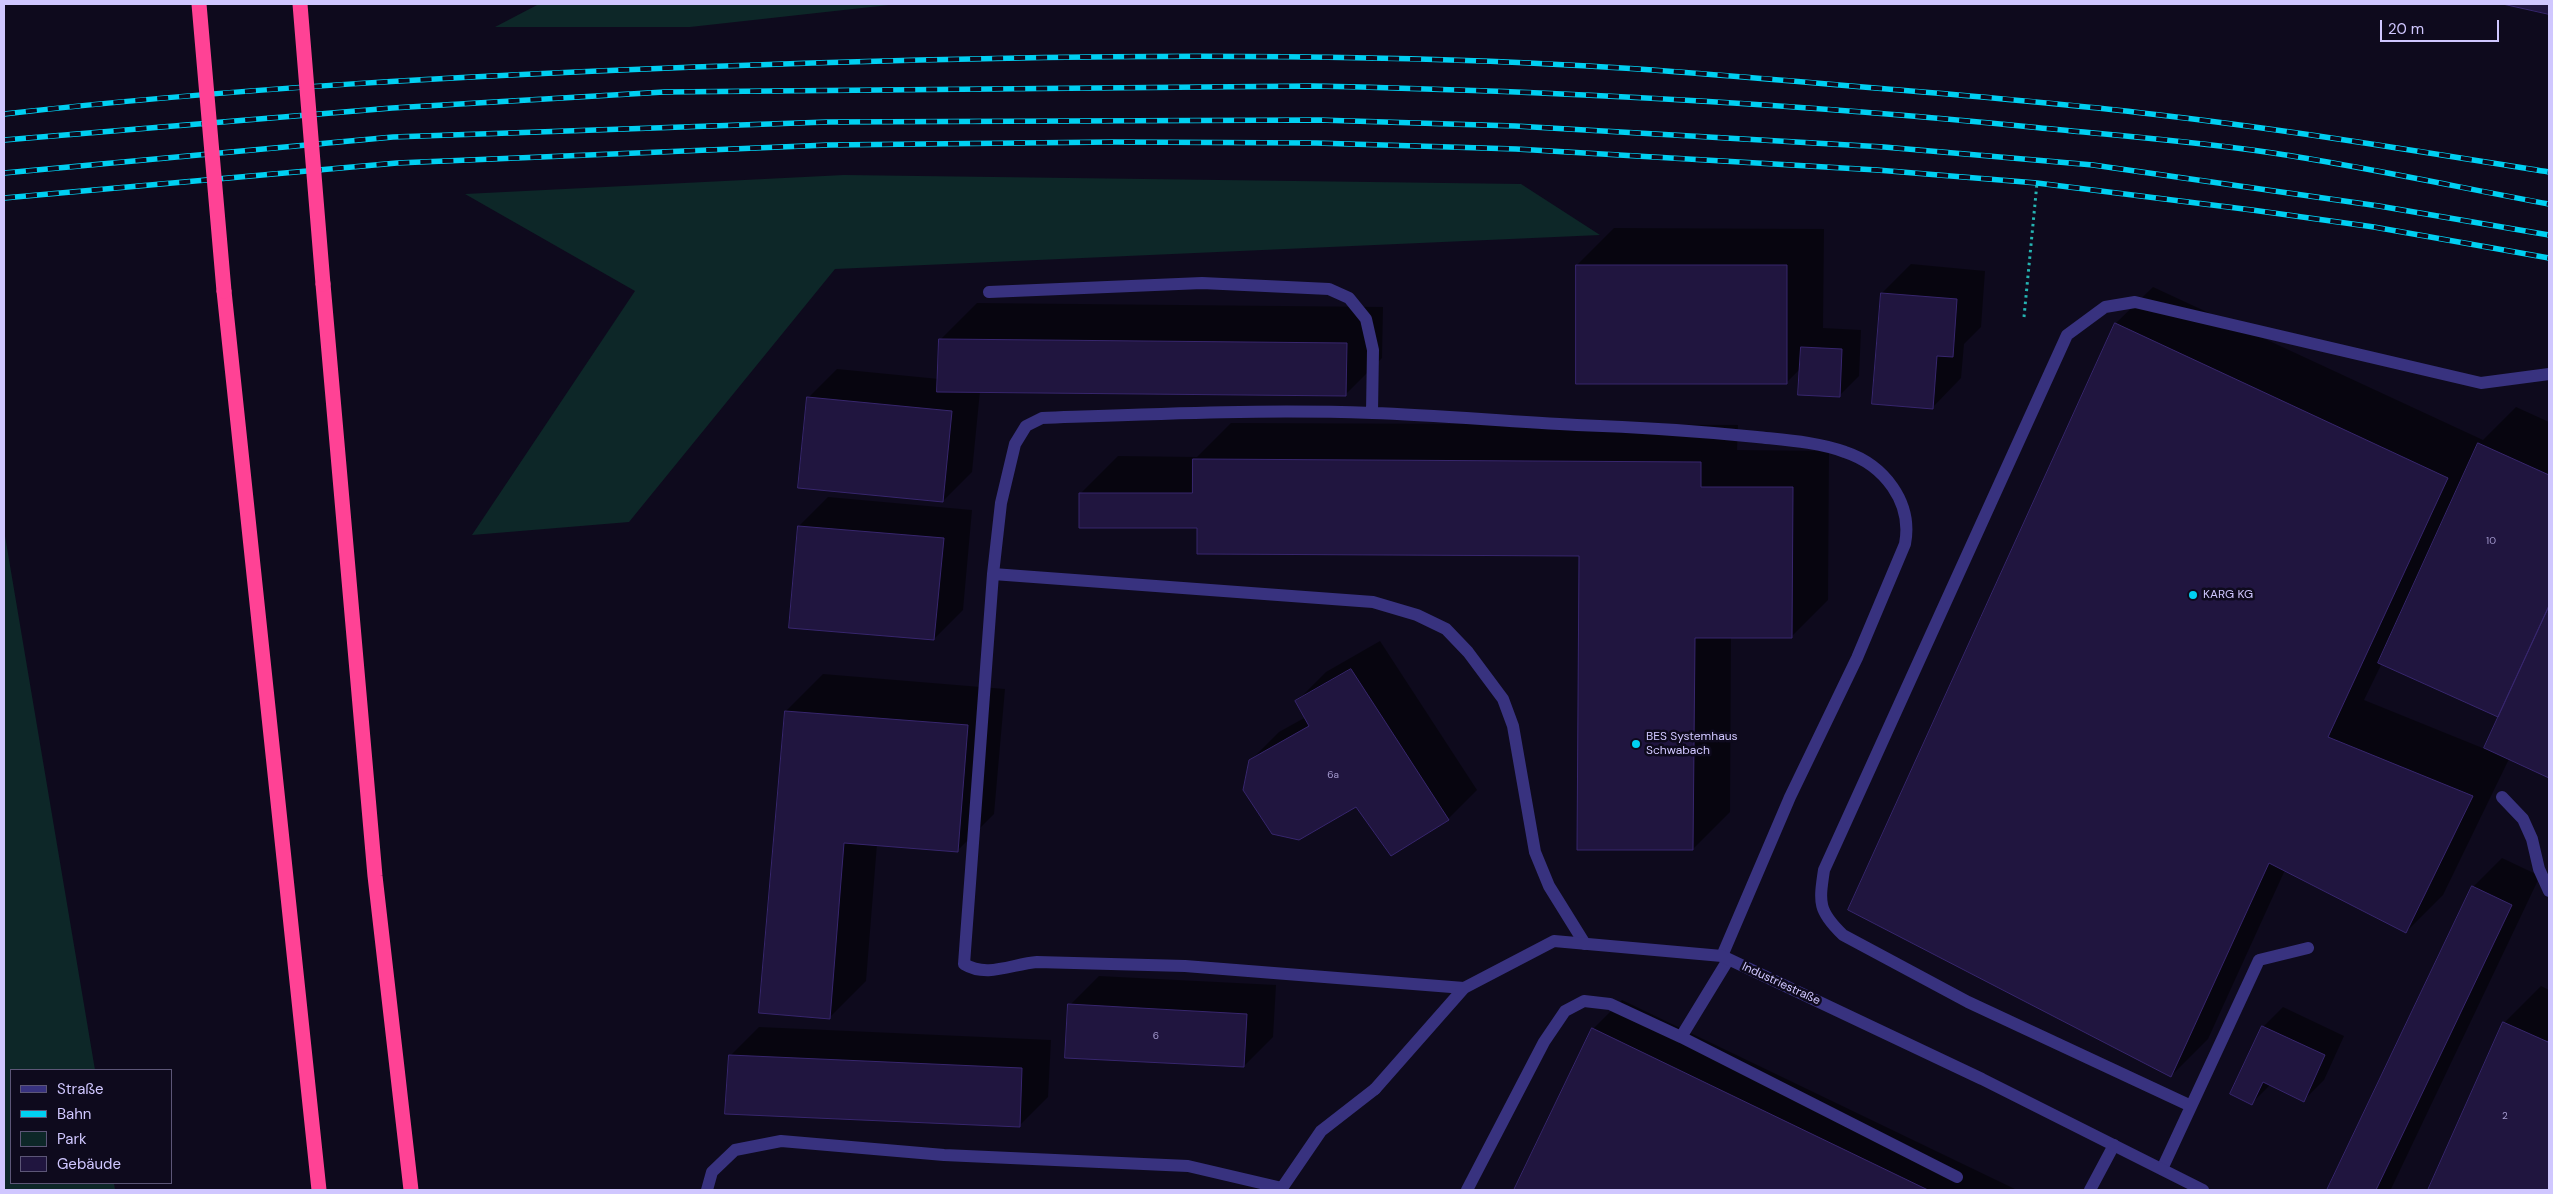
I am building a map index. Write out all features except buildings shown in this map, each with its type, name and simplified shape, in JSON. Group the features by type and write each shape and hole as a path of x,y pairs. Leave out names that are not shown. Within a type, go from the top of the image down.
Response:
{"highway":[{"path":"198,4 224,291 319,1190"},
{"path":"300,4 375,876 411,1190"}],"street":[{"path":"990,292 1202,283 1329,289 1350,298 1366,319 1373,350 1372,412"},
{"path":"2191,1106 1968,1002 1843,934 1826,919 1820,895 1824,870 2067,335 2105,307 2135,302 2481,383 2549,374"},
{"path":"1464,988 1185,966 1037,962 1020,963 989,972 975,971 964,964 1000,503 1015,444 1026,426 1042,418 1165,414 1372,412 1524,423 1679,429 1786,440 1844,451 1868,465 1893,487 1906,512 1908,531 1905,544 1856,658 1790,797 1725,958 1681,1037"},
{"path":"993,574 1373,602 1417,615 1446,629 1468,652 1503,699 1513,726 1535,852 1549,886 1585,944"},
{"path":"2502,797 2523,819 2532,839 2539,869 2549,891"},
{"name":"Industriestraße","path":"707,1190 712,1172 735,1150 781,1142 944,1155 1188,1166 1282,1188 1321,1131 1375,1089 1464,988 1554,941 1725,958 1982,1079 2203,1190"},
{"path":"2162,1169 2259,960 2308,948"},
{"path":"1467,1190 1544,1042 1565,1011 1584,1001 1610,1004 1681,1037 1957,1177"},
{"path":"2090,1190 2114,1145"}],"path":[{"path":"2024,317 2037,183"}],"green space":[{"path":"539,4 898,4 690,27 495,27"},
{"path":"844,175 1521,184 1600,235 835,269 629,522 472,535 635,291 465,194"},
{"path":"4,530 95,1069 10,1069 10,1184 114,1184 115,1190 4,1190"}],"railway":[{"path":"4,114 176,97 349,84 695,67 1008,58 1216,56 1425,59 1658,70 2059,104 2264,128 2549,172"},
{"path":"4,140 392,108 664,92 1313,86 1403,88 1672,99 1852,111 2152,138 2308,159 2549,204"},
{"path":"4,173 393,137 827,122 1319,120 1515,126 1884,147 2093,165 2379,206 2549,235"},
{"path":"4,198 397,163 828,145 1114,142 1316,143 1516,149 1877,170 2037,183 2374,227 2549,258"}],"place":[{"name":"KARG KG","path":"2193,595"},
{"name":"BES Systemhaus Schwabach","path":"1636,744"}]}
